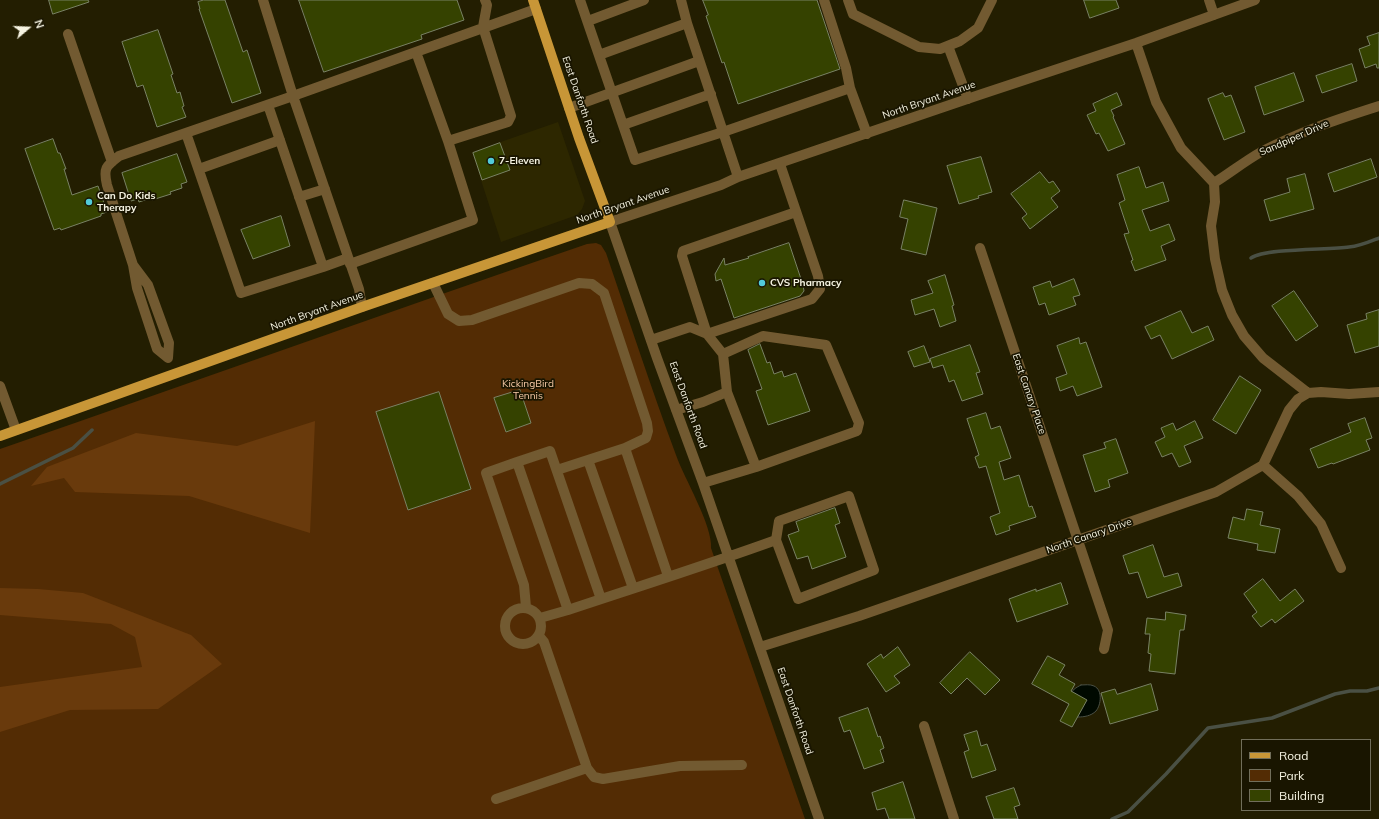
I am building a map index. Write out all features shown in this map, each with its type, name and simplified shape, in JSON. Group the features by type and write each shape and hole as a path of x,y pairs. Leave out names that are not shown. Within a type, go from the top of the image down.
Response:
{"main road":[{"name":"East Danforth Road","path":"535,2 569,108 610,222"},
{"name":"North Bryant Avenue","path":"0,436 362,307 610,222"}],"street":[{"path":"263,0 359,289 362,307"},
{"path":"448,141 508,122 511,116 484,27 487,5 485,0"},
{"path":"580,0 635,160 723,132 850,88"},
{"path":"588,21 644,0"},
{"path":"681,0 687,23 738,178"},
{"path":"824,0 846,68 850,88 867,134"},
{"path":"848,0 853,14 919,47 940,49 960,41 978,28 992,0"},
{"path":"1209,0 1214,15"},
{"name":"North Bryant Avenue","path":"610,222 1136,43 1255,0"},
{"path":"173,375 168,358 157,349 136,288 133,265 104,173 107,166 119,156 294,96 484,27 535,2"},
{"path":"599,55 687,23"},
{"path":"68,34 112,162"},
{"path":"1136,43 1156,102 1181,148 1214,183 1215,202 1211,226 1215,259 1222,290 1232,315 1244,336 1262,358 1308,393"},
{"path":"948,46 968,99"},
{"path":"186,133 241,293 323,267 349,261 473,220 448,141 416,52"},
{"path":"569,108 699,60"},
{"path":"623,125 711,94"},
{"path":"268,105 323,267"},
{"name":"Sandpiper Drive","path":"1214,183 1259,154 1285,140 1323,124 1379,106"},
{"path":"199,169 280,140"},
{"path":"651,340 690,327 707,334 812,299 820,289 818,276 780,164"},
{"path":"299,197 325,189"},
{"path":"756,467 727,392 722,354 707,334 682,256 683,250 796,212"},
{"name":"East Danforth Road","path":"610,222 729,556 819,819"},
{"name":"East Canary Place","path":"980,248 1108,630 1104,649"},
{"path":"433,283 448,314 459,320 472,320 579,283 592,284 604,292 647,423 648,431 646,438 625,448 557,470"},
{"path":"703,483 756,467 857,431 859,423 826,345 763,336 722,354"},
{"path":"0,386 16,430"},
{"path":"676,410 703,402 727,392"},
{"path":"1341,568 1321,524 1298,496 1263,465 1289,410 1298,400 1308,393 1321,392 1349,394 1379,392"},
{"path":"625,448 668,576"},
{"path":"526,608 524,585 486,473 550,451 601,599"},
{"path":"588,460 633,588"},
{"path":"517,462 568,610"},
{"name":"North Canary Drive","path":"760,647 867,614 1077,539 1216,492 1263,465"},
{"path":"849,496 874,570 798,598 776,540 779,521 849,496"},
{"path":"540,618 776,540"},
{"path":"526,608 536,613 540,618 542,624 539,636 529,643 517,643 508,635 506,630 507,618 515,610 526,608"},
{"path":"539,636 544,642 587,768 594,777 603,779 680,766 742,765"},
{"path":"924,726 954,819"},
{"path":"496,799 587,768"}],"shaded area":[{"path":"558,122 585,201 582,209 577,215 501,242 472,152"},
{"path":"315,421 310,533 189,496 75,492 64,478 31,486 47,467 136,433 237,446"},
{"path":"0,588 38,589 83,593 191,635 222,664 158,709 70,710 0,732 0,687 142,667 135,637 111,624 0,615"},
{"path":"1081,685 1091,685 1097,688 1100,694 1100,702 1094,713 1083,717 1078,717 1069,709 1069,701 1070,694 1074,689"}],"green space":[{"name":"KickingBird Tennis","path":"596,243 601,245 606,253 676,455 708,527 711,548 805,819 0,819 0,449 514,269 587,244"}],"building":[{"path":"49,0 88,0 89,2 53,14"},
{"path":"204,0 225,0 243,52 247,50 261,93 232,103 199,9 198,2"},
{"path":"299,0 457,0 464,20 421,35 422,39 324,72"},
{"path":"703,0 817,0 840,69 738,104 706,16 708,15"},
{"path":"1084,0 1116,0 1119,8 1090,18"},
{"path":"158,30 173,74 171,75 177,93 180,92 184,106 182,107 186,117 157,127 143,85 137,87 122,42"},
{"path":"1379,33 1379,68 1377,68 1376,64 1365,68 1359,49 1370,45 1367,37"},
{"path":"1352,64 1357,81 1322,93 1316,76"},
{"path":"1294,73 1304,101 1264,115 1255,87"},
{"path":"1117,93 1122,105 1111,110 1125,144 1108,151 1099,133 1096,134 1087,115 1096,111 1093,104"},
{"path":"1223,93 1225,97 1231,95 1245,132 1224,140 1208,99"},
{"path":"53,139 66,169 64,169 72,195 98,186 107,212 101,214 101,216 61,230 60,228 54,230 25,149"},
{"name":"7-Eleven","path":"500,143 510,170 482,180 473,153"},
{"path":"177,154 187,182 181,184 182,188 170,192 171,194 152,200 151,198 139,202 138,199 131,201 122,173"},
{"path":"981,157 992,192 959,204 947,166"},
{"path":"1371,159 1377,177 1334,192 1328,174"},
{"path":"1139,167 1146,188 1163,182 1169,201 1142,210 1150,231 1169,224 1175,240 1161,246 1166,260 1135,271 1131,261 1133,260 1124,234 1129,233 1119,203 1125,200 1117,175"},
{"path":"1040,172 1049,183 1053,181 1060,191 1051,198 1058,207 1030,229 1022,218 1027,214 1011,194"},
{"path":"1305,174 1314,209 1270,221 1264,200 1290,192 1287,179"},
{"path":"904,200 937,208 926,255 901,249 908,219 900,217"},
{"path":"281,216 290,246 253,259 241,230"},
{"name":"CVS Pharmacy","path":"789,243 804,291 800,296 734,318 721,279 716,281 715,274 724,258 725,265"},
{"path":"945,275 954,305 952,306 956,321 940,327 934,309 915,315 911,300 933,293 928,281"},
{"path":"1074,279 1080,295 1073,297 1076,305 1049,315 1045,303 1039,305 1033,287 1050,281 1052,287"},
{"path":"1294,291 1318,326 1296,341 1272,306"},
{"path":"1379,310 1379,346 1355,353 1347,325 1367,319 1366,314"},
{"path":"1181,311 1192,333 1208,326 1214,340 1172,359 1160,335 1151,339 1145,327"},
{"path":"1079,338 1080,344 1086,342 1102,387 1077,396 1073,386 1060,391 1056,378 1067,374 1057,346"},
{"path":"760,344 767,363 770,362 774,374 782,371 784,377 796,373 810,411 768,425 756,391 762,389 748,350"},
{"path":"970,345 980,372 976,373 983,394 962,401 954,380 949,382 943,365 933,368 930,359"},
{"path":"924,346 930,362 914,367 908,352"},
{"path":"1240,376 1261,390 1236,434 1213,420"},
{"path":"520,390 531,423 506,432 494,398"},
{"path":"439,392 471,489 408,510 376,412"},
{"path":"986,413 991,429 1000,426 1011,458 999,462 1004,480 1019,475 1029,507 1032,506 1036,517 1009,526 1010,530 996,535 990,517 1000,513 986,466 979,468 975,457 979,455 967,419"},
{"path":"1365,418 1372,438 1366,440 1370,450 1318,468 1310,449 1351,432 1348,424"},
{"path":"1195,421 1203,438 1184,446 1191,462 1179,467 1172,453 1162,457 1155,442 1165,437 1161,428 1173,423 1176,430"},
{"path":"1116,439 1128,473 1108,480 1110,487 1095,492 1083,455 1106,448 1104,443"},
{"path":"835,508 840,523 835,525 846,557 812,569 808,556 797,559 788,535 799,531 796,522"},
{"path":"1247,509 1263,512 1260,525 1280,529 1275,553 1257,550 1258,544 1228,538 1233,517 1244,520"},
{"path":"1153,545 1164,577 1178,573 1182,586 1147,598 1138,572 1129,574 1123,556"},
{"path":"1263,579 1280,601 1295,589 1304,601 1275,623 1272,619 1261,627 1252,616 1257,612 1244,594"},
{"path":"1061,583 1068,604 1017,622 1009,599 1036,589 1036,591"},
{"path":"1166,612 1186,615 1184,630 1180,630 1175,674 1149,671 1151,654 1148,653 1150,634 1145,634 1147,618 1165,620"},
{"path":"898,647 910,665 894,676 900,683 886,692 867,664 881,654 883,658"},
{"path":"970,652 1000,680 985,695 967,678 951,694 940,683"},
{"path":"1048,656 1065,665 1059,675 1075,684 1071,691 1087,700 1072,727 1060,721 1069,704 1032,684"},
{"path":"1151,684 1158,710 1110,724 1101,693 1115,689 1117,694"},
{"path":"868,708 878,737 880,736 884,748 880,750 884,762 864,769 850,730 844,732 839,718"},
{"path":"977,731 981,746 987,744 996,770 972,778 964,752 969,750 964,735"},
{"path":"903,782 915,819 889,819 885,808 877,810 872,793"},
{"path":"1014,788 1020,805 1014,807 1018,819 994,819 986,797"}],"waterway":[{"path":"1251,258 1270,252 1353,246 1364,244 1379,238"},
{"path":"0,484 73,448 92,430"},
{"path":"1112,819 1128,812 1166,774 1208,728 1272,718 1335,694 1350,691 1367,691 1379,688"}],"place":[{"name":"7-Eleven","path":"491,161"},
{"name":"Can Do Kids Therapy","path":"89,202"},
{"name":"CVS Pharmacy","path":"762,283"}]}
